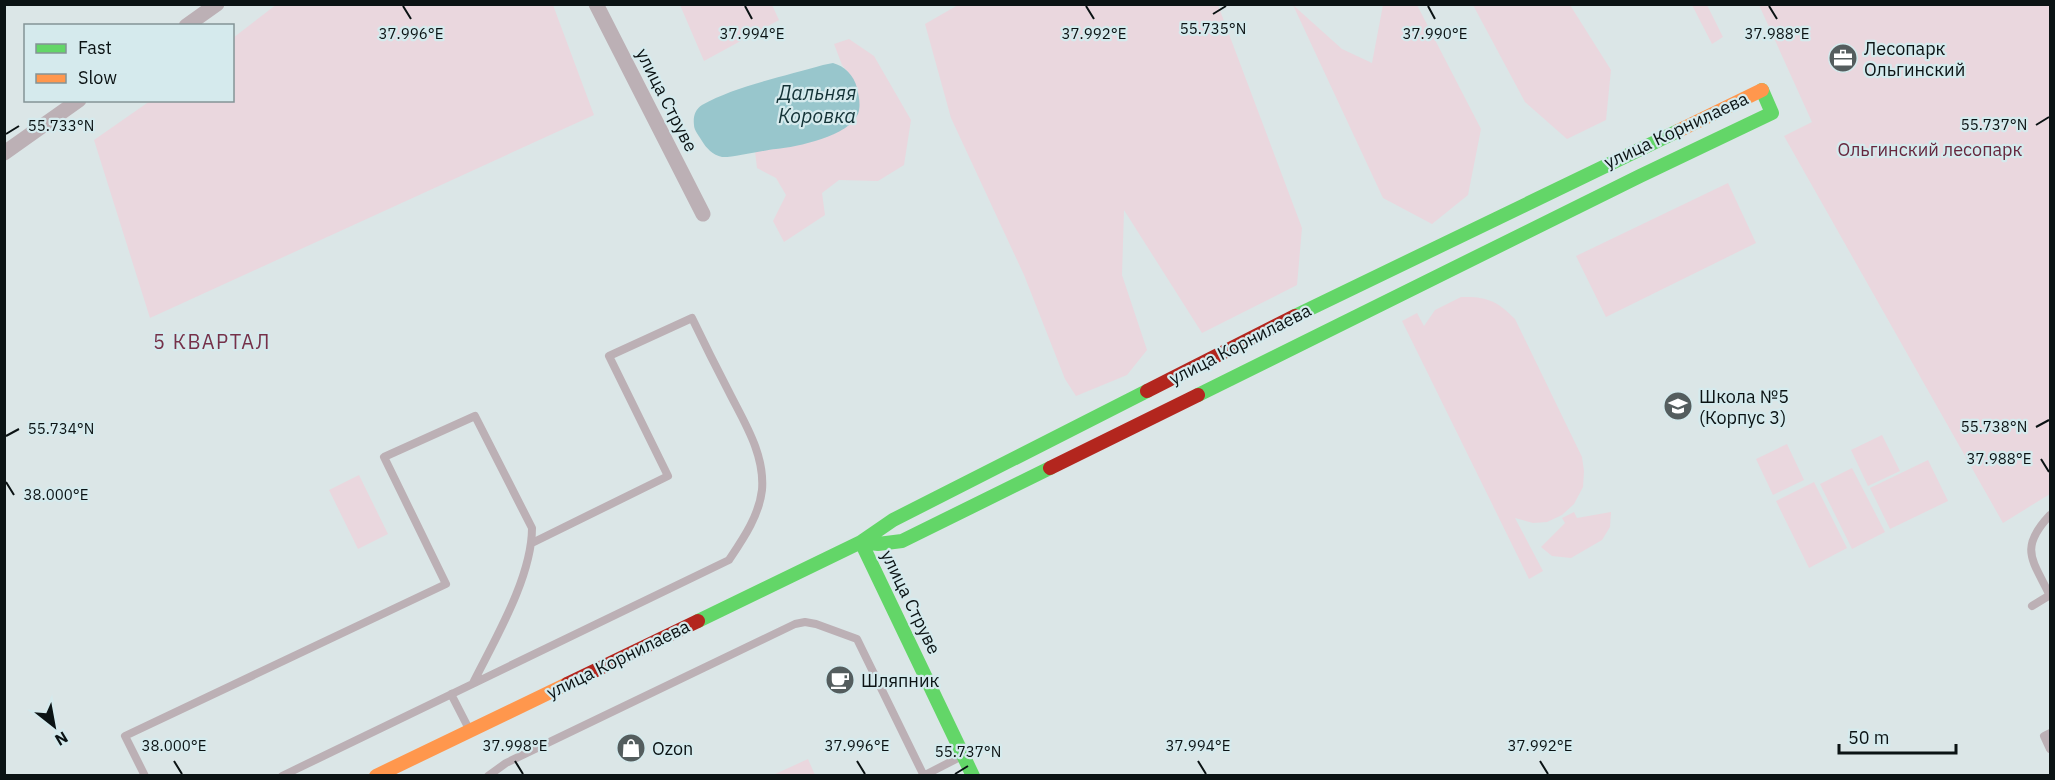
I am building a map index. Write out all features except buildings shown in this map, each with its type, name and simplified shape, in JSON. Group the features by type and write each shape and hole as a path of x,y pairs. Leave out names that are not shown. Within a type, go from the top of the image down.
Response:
{"street":[{"path":"189,24 217,4"},
{"name":"улица Струве","path":"596,4 703,214"},
{"name":"улица Корнилаева","path":"376,776 861,542 893,520 1357,285 1762,90 1772,113 902,541 878,544 861,542"},
{"path":"4,153 76,102"},
{"name":"улица Струве","path":"861,542 973,776"}],"lane":[{"path":"282,776 729,560 755,517 762,491 761,467 755,444 692,318 609,356 668,476 532,543"},
{"path":"144,776 125,736 446,584 384,457 475,416 532,528 532,543 529,560 505,618 473,683"},
{"path":"2032,606 2050,596 2033,561 2030,548 2038,528 2050,515"},
{"path":"488,776 506,763 795,624 805,622 857,639 924,775 963,756"},
{"path":"451,694 469,730"},
{"path":"2050,733 2044,736 2050,748"}],"green space":[{"path":"277,4 553,5 594,115 150,318 94,140 149,102 234,102 234,37"},
{"path":"680,5 772,5 779,20 704,61"},
{"path":"958,5 1218,5 1302,228 1297,285 1202,333 1124,210 1122,275 1147,350 1127,375 1076,396 1065,379 1024,275 951,118 925,24"},
{"path":"1293,5 1342,49 1372,63 1383,5 1417,5 1481,129 1468,195 1432,224 1383,198"},
{"path":"1473,5 1570,5 1611,70 1606,120 1567,139 1525,102"},
{"path":"1692,5 1707,5 1723,37 1712,44"},
{"name":"Ольгинский лесопарк","path":"1759,5 2050,5 2050,494 2003,523 1784,136 1812,122"},
{"path":"849,39 874,56 911,120 904,165 878,181 839,180 822,193 825,215 784,242 773,221 786,195 776,178 757,168 755,151 780,148 821,138 845,127 855,119 848,72 842,65 834,44"},
{"path":"1728,183 1756,243 1606,317 1576,256"},
{"path":"1461,297 1478,297 1491,301 1515,319 1582,457 1583,487 1574,504 1562,515 1547,522 1533,523 1515,518 1543,571 1529,579 1402,321 1417,313 1424,326 1435,310"},
{"path":"1882,435 1900,471 1868,486 1851,450"},
{"path":"1787,444 1804,480 1773,495 1756,459"},
{"path":"1928,460 1948,501 1890,529 1870,488"},
{"path":"1852,468 1885,532 1852,549 1820,484"},
{"path":"359,475 388,534 358,549 329,490"},
{"path":"1814,482 1847,548 1809,568 1776,501"},
{"path":"1574,512 1577,518 1611,512 1610,527 1602,540 1571,558 1552,556 1541,547 1565,523 1562,518"},
{"path":"808,759 815,775 773,775"}],"water":[{"name":"Дальняя Коровка","path":"833,63 845,69 854,79 860,104 853,122 834,134 796,146 722,157 708,149 694,127 696,111 715,98 761,82"}],"traffic: fast":[{"path":"1198,395 1772,113 1762,90"},
{"path":"1295,316 1678,131"},
{"path":"1050,468 902,541 878,544 861,542 893,520 1147,391"},
{"path":"698,621 861,542 973,776"}],"traffic: slow":[{"path":"1678,131 1762,90"},
{"path":"376,776 567,684"}],"traffic: jam":[{"path":"1147,391 1295,316"},
{"path":"1050,468 1198,395"},
{"path":"567,684 698,621"}],"place":[{"name":"Лесопарк Ольгинский","path":"1843,58"},
{"name":"Школа №5 (Корпус 3)","path":"1678,406"},
{"name":"Шляпник","path":"840,680"},
{"name":"Ozon","path":"631,748"}],"district":[{"name":"5 КВАРТАЛ","path":"212,341"}]}
